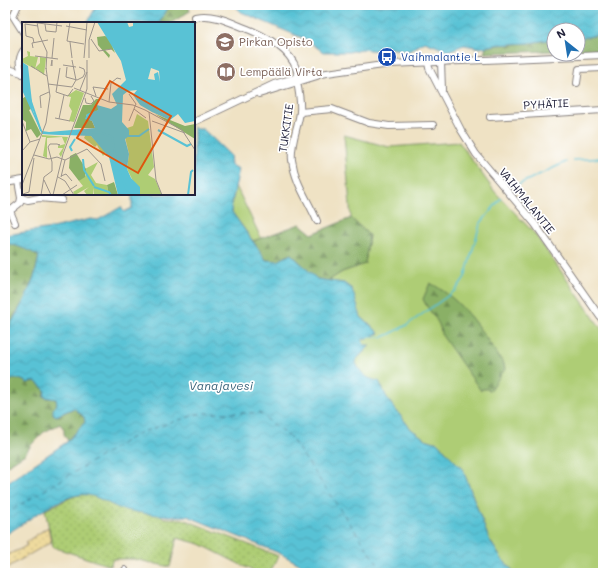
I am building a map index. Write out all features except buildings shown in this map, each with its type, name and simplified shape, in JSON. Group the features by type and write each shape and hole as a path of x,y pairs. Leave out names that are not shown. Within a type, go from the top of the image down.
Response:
{"street":[{"path":"18,5 14,10 13,16 22,30"},
{"name":"TUKKITIE","path":"195,17 214,16 267,38 288,54 298,79 300,92 300,112 293,144 292,159 298,185 317,221"},
{"path":"22,53 19,64 22,71"},
{"path":"195,121 246,97 298,79 364,66 441,61 603,55"},
{"name":"VAIHMALANTIE","path":"441,61 442,91"},
{"name":"VAIHMALANTIE","path":"428,62 429,68 461,130 476,154 535,224 603,321"},
{"path":"5,68 22,73"},
{"path":"577,83 578,69 603,68"},
{"path":"300,112 332,109 369,123 389,126 433,125"},
{"name":"PYHÄTIE","path":"490,117 603,110"},
{"path":"5,183 20,181 21,198 16,208 10,210 15,224"},
{"path":"21,198 28,200 39,198 62,200"}],"green space":[{"path":"170,5 188,5 190,11 173,22 160,22"},
{"path":"603,34 603,50 586,51 586,37"},
{"path":"546,40 546,51 484,53 486,47 495,45"},
{"path":"344,135 389,147 459,142 495,192 534,233 603,331 603,573 515,573 501,558 489,539 463,470 438,443 425,439 411,429 388,400 379,382 367,377 359,369 355,361 370,346 364,345 362,340 379,333 361,317 356,308 355,298 344,283 328,281 342,272 365,264 369,236 351,218"},
{"path":"236,186 261,238 253,241 232,212 231,207"},
{"path":"351,218 369,235 365,264 342,272 328,281 317,279 291,254 278,261 266,260 253,241 300,224 312,234"},
{"path":"5,243 31,251 39,256 35,274 26,297 5,334"},
{"path":"430,283 442,290 463,308 504,364 505,369 490,391 488,389 482,389 481,391 441,334 437,320 423,299"},
{"path":"12,379 21,379 27,383 35,381 45,390 43,395 46,398 56,399 57,416 74,408 84,417 85,422 68,441 64,434 64,429 60,424 44,432 32,444 25,454 5,467 5,383"},
{"path":"85,494 96,496 125,509 156,513 164,518 183,519 278,556 270,573 254,573 253,571 200,544 177,538 170,567 134,559 113,559 110,566 53,547 45,510 74,496"}],"sand":[{"path":"48,527 51,542 5,569 5,556 25,547 27,545 26,542"}],"water":[{"path":"97,5 170,5 160,22 88,22"},
{"path":"234,5 603,5 603,34 586,37 586,22 546,22 546,40 529,43 495,45 480,48 464,45 448,51 425,42 409,51 388,48 378,51 361,49 349,52 323,52 307,40 241,12"},
{"name":"Vanajavesi","path":"195,127 197,129 203,129 230,155 231,165 239,169 231,207 232,212 266,260 278,261 291,254 317,279 344,283 352,289 361,317 379,333 362,340 364,345 370,345 355,361 357,366 364,375 379,381 388,400 411,429 425,439 438,443 463,470 489,539 501,558 515,573 316,573 279,553 187,516 156,515 126,510 88,495 74,496 56,503 5,535 5,484 68,441 85,422 84,417 74,408 56,416 53,414 53,409 57,404 56,399 44,397 45,390 35,381 27,383 16,379 5,383 5,334 26,297 35,274 39,256 22,248 5,243 5,235 52,228 91,219 98,220 121,207 124,212 132,208 132,195 195,195"}],"waterway":[{"path":"573,160 603,158"},
{"path":"513,187 566,162"},
{"path":"369,337 383,337 407,325 456,290 465,277 480,224 501,198"}],"ferry route":[{"path":"5,514 139,433 201,413 259,413 291,438 384,573"}],"place":[{"name":"Pirkan Opisto","path":"225,42"},
{"name":"Vaihmalantie L","path":"387,57"},
{"name":"Lempäälä Virta","path":"226,72"}]}
